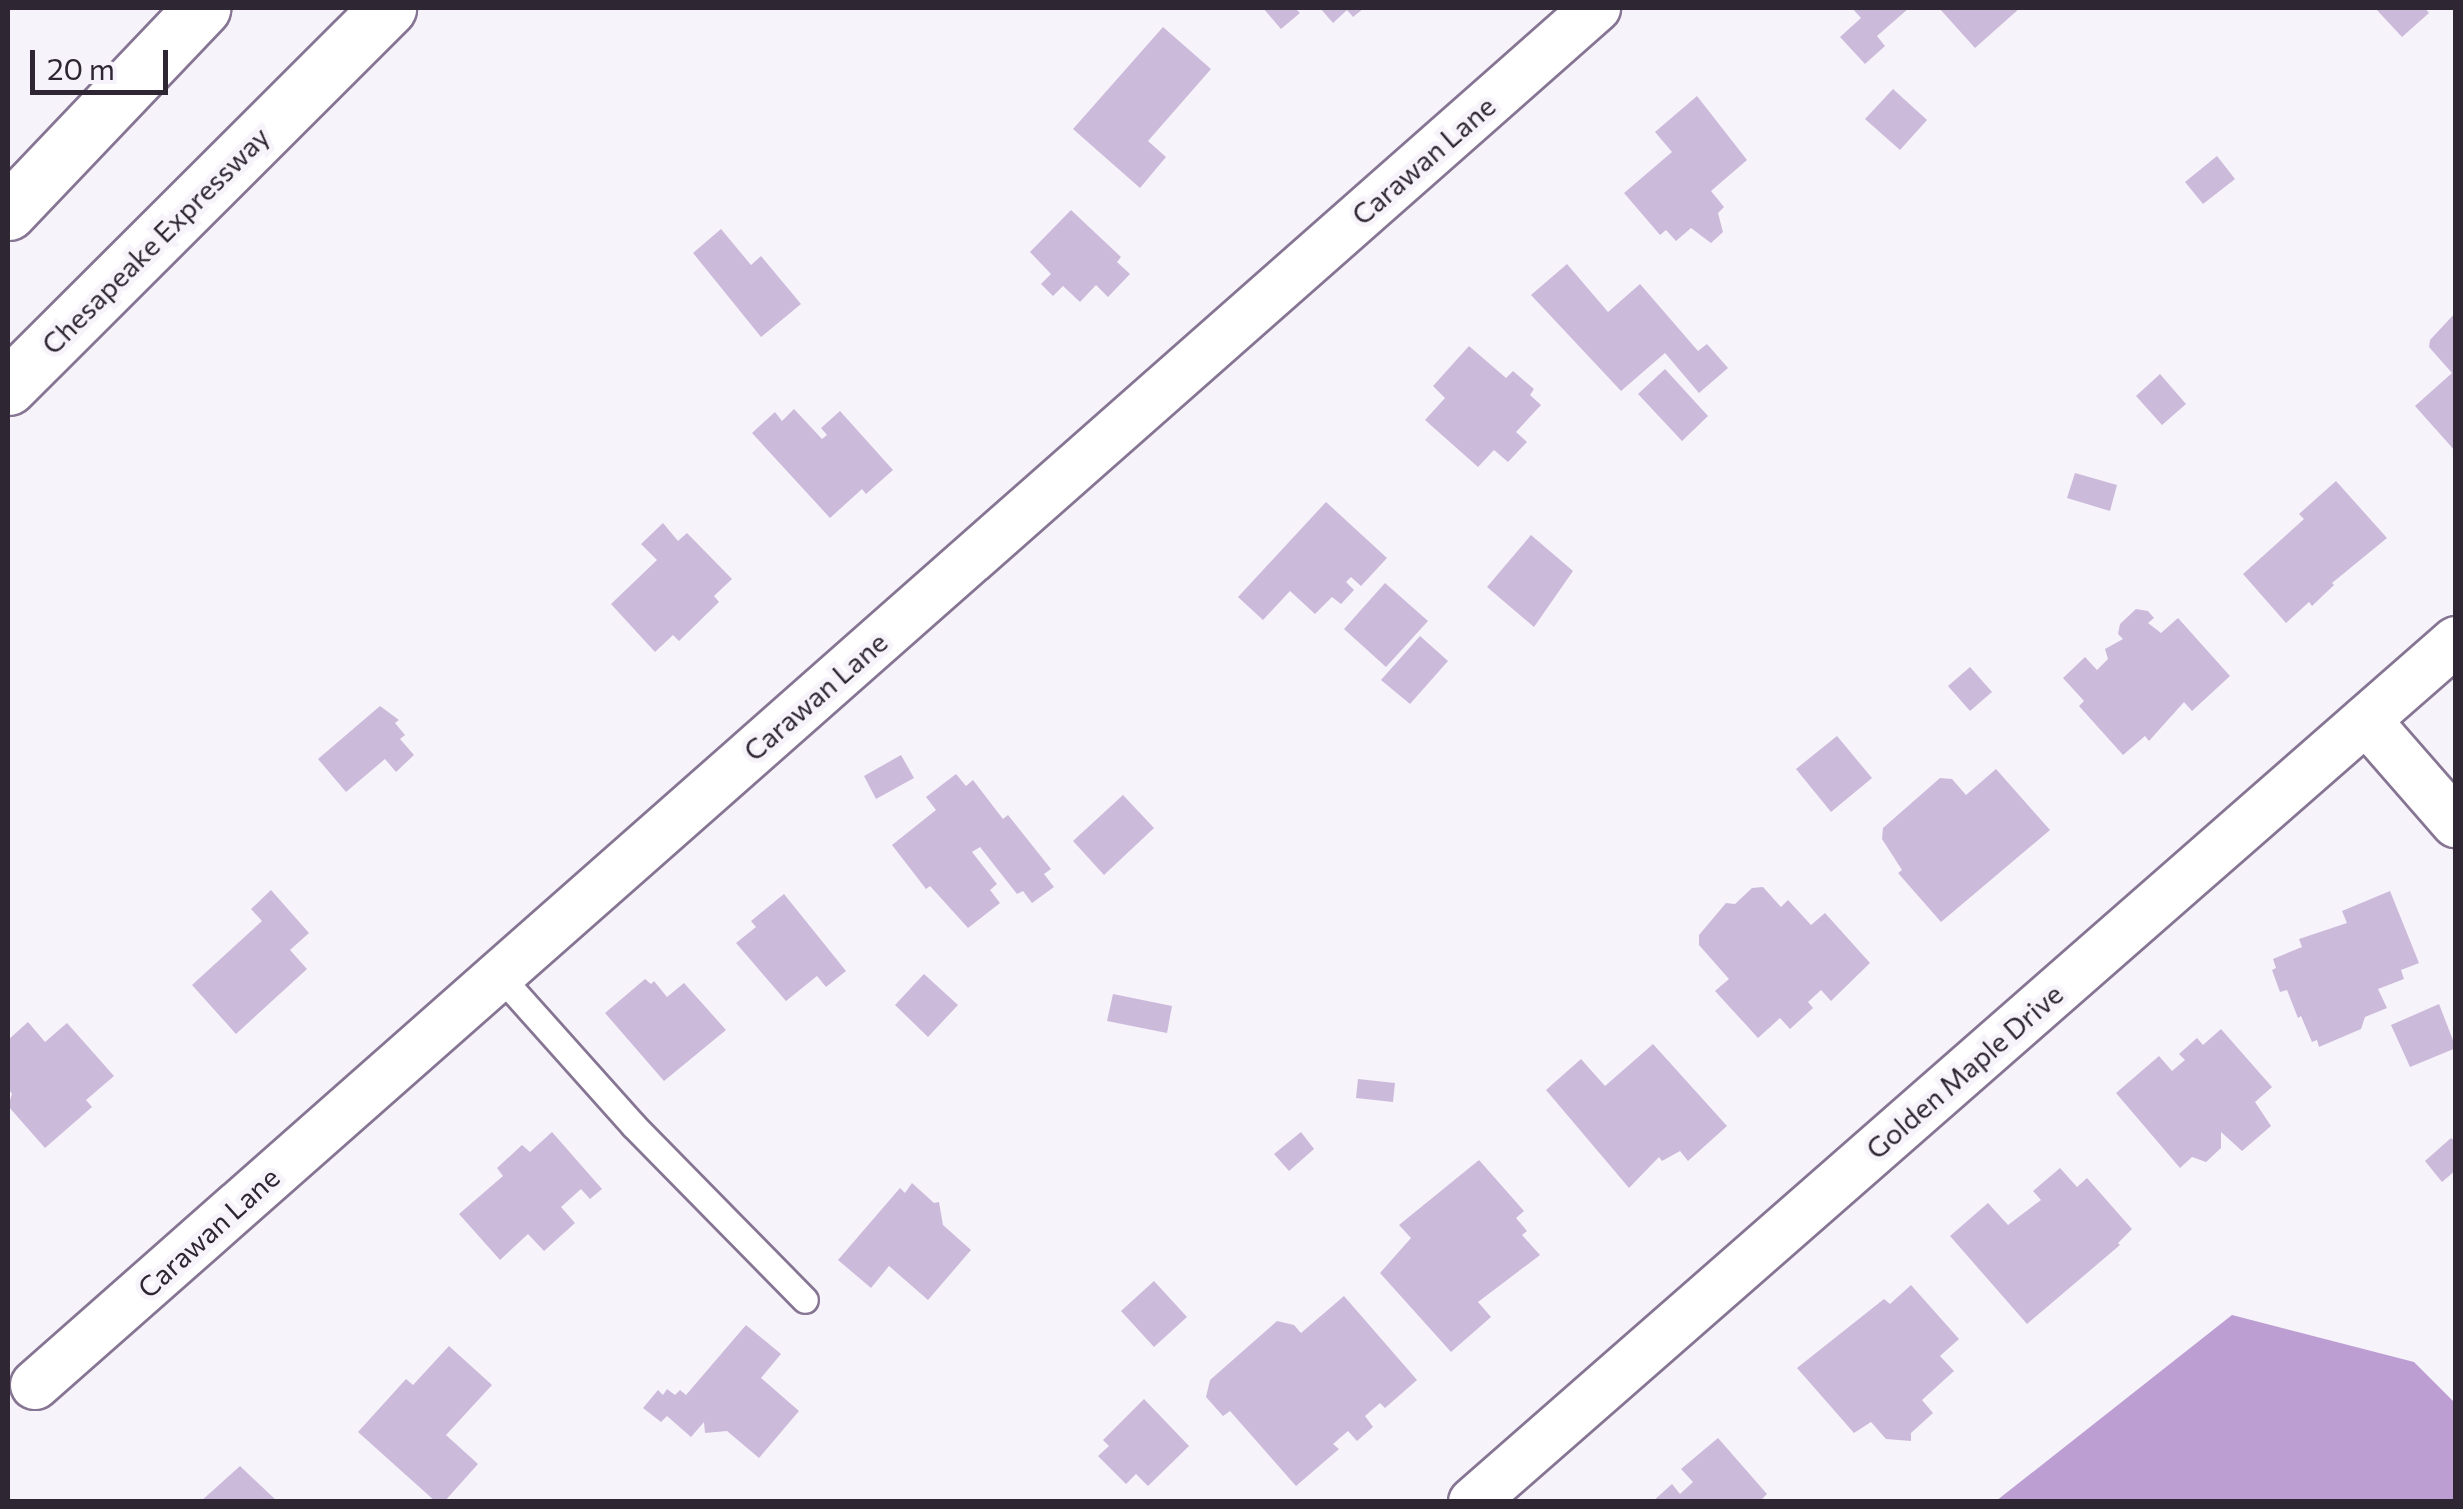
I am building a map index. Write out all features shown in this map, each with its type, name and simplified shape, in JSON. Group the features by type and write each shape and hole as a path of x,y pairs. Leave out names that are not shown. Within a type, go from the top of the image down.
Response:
{"highway":[{"path":"8,212 202,8"},
{"name":"Chesapeake Expressway","path":"8,387 388,8"}],"street":[{"name":"Carawan Lane","path":"35,1386 1596,8"},
{"name":"Golden Maple Drive","path":"1473,1502 2456,641"},
{"path":"2366,720 2456,823"}],"lane":[{"path":"499,975 633,1125 805,1300"}],"shaded area":[{"path":"2232,1315 2414,1362 2455,1403 2455,1501 1996,1501"}],"building":[{"path":"1263,8 1295,8 1300,13 1281,29"},
{"path":"1320,8 1364,8 1353,17 1347,10 1333,23"},
{"path":"1852,8 1909,8 1877,36 1885,46 1865,64 1840,37 1861,18"},
{"path":"1939,8 2020,8 1975,48"},
{"path":"2375,8 2425,8 2429,13 2402,37"},
{"path":"1163,27 1211,69 1148,141 1166,157 1140,188 1073,129"},
{"path":"1893,89 1927,120 1900,150 1865,119"},
{"path":"1697,96 1747,160 1711,191 1724,207 1718,213 1723,232 1711,243 1691,228 1676,241 1666,230 1660,235 1624,193 1672,152 1655,132"},
{"path":"2217,156 2235,179 2203,204 2185,182"},
{"path":"1071,210 1121,257 1117,262 1130,274 1108,297 1096,285 1080,302 1063,286 1053,296 1041,284 1051,274 1030,252"},
{"path":"721,229 751,265 761,256 801,304 761,337 693,253"},
{"path":"1567,264 1608,312 1640,284 1698,351 1707,344 1728,368 1699,393 1665,353 1621,391 1531,295"},
{"path":"2456,312 2456,452 2415,406 2452,373 2429,347 2430,340"},
{"path":"1469,346 1506,378 1513,371 1534,389 1530,395 1541,405 1516,432 1527,442 1508,462 1494,450 1478,467 1425,420 1445,398 1433,386"},
{"path":"1665,369 1708,416 1682,441 1638,394"},
{"path":"2160,374 2186,404 2162,425 2136,396"},
{"path":"794,409 822,439 827,435 821,428 840,411 893,470 866,494 862,489 830,518 752,433 775,412 782,421"},
{"path":"2075,473 2117,485 2110,511 2067,498"},
{"path":"2336,481 2387,538 2332,583 2312,606 2309,602 2286,623 2243,574 2304,519 2299,514"},
{"path":"1326,502 1387,558 1361,586 1351,577 1346,582 1354,590 1341,604 1332,597 1315,614 1290,591 1263,620 1238,597"},
{"path":"663,523 678,541 687,533 732,579 714,596 719,602 679,641 673,635 655,652 611,604 657,560 641,544"},
{"path":"1531,535 1573,571 1534,627 1487,587"},
{"path":"1385,583 1428,621 1386,667 1344,629"},
{"path":"2136,609 2148,611 2154,618 2148,623 2161,633 2178,618 2230,676 2192,711 2184,702 2149,741 2145,736 2123,755 2079,706 2084,701 2063,678 2085,657 2097,670 2108,659 2105,649 2123,639 2118,634 2120,624"},
{"path":"1420,636 1448,661 1410,704 1381,680"},
{"path":"1970,667 1992,692 1970,711 1948,686"},
{"path":"380,706 399,720 395,723 405,735 400,739 414,755 396,772 385,759 346,792 318,759"},
{"path":"1837,736 1872,778 1831,812 1796,769"},
{"path":"901,755 914,778 876,799 864,776"},
{"path":"1996,769 2050,830 1941,922 1898,873 1902,870 1882,839 1883,828 1940,778 1952,779 1966,795"},
{"path":"956,774 966,786 973,780 1003,819 1008,815 1051,869 1044,874 1054,887 1032,903 1023,891 1017,894 980,847 972,852 997,884 990,890 1000,903 968,928 930,886 926,889 892,845 936,810 926,797"},
{"path":"1123,795 1154,828 1104,875 1073,841"},
{"path":"1763,887 1781,907 1788,900 1811,925 1825,913 1870,963 1831,1001 1821,990 1808,1002 1813,1008 1790,1029 1780,1018 1758,1038 1715,991 1729,979 1699,945 1699,935 1726,903 1735,904 1752,888"},
{"path":"271,890 309,933 290,950 307,969 236,1034 192,985 262,921 251,909"},
{"path":"2390,891 2419,963 2401,970 2404,979 2378,989 2387,1008 2365,1017 2361,1029 2319,1047 2317,1040 2312,1042 2301,1016 2298,1018 2287,990 2280,992 2272,970 2276,968 2273,959 2302,947 2299,939 2347,923 2342,911"},
{"path":"784,894 846,971 826,987 817,976 786,1001 736,943 756,927 751,921"},
{"path":"924,974 958,1005 928,1037 895,1005"},
{"path":"645,979 651,984 654,981 667,997 684,983 726,1030 664,1081 605,1013"},
{"path":"1113,994 1172,1006 1167,1033 1107,1021"},
{"path":"2439,1004 2456,1048 2410,1067 2391,1025"},
{"path":"28,1022 45,1042 67,1023 114,1076 86,1100 92,1107 45,1148 8,1106 12,1094 8,1088 8,1040"},
{"path":"2221,1029 2272,1087 2255,1102 2271,1126 2242,1151 2221,1132 2221,1148 2206,1162 2192,1157 2180,1168 2116,1093 2159,1056 2172,1071 2185,1060 2179,1054 2197,1038 2203,1045"},
{"path":"1653,1044 1727,1126 1688,1161 1680,1151 1662,1161 1659,1157 1629,1188 1546,1090 1581,1059 1605,1086"},
{"path":"1358,1079 1395,1083 1393,1102 1356,1098"},
{"path":"552,1132 602,1189 590,1199 581,1189 561,1207 575,1223 544,1251 528,1234 500,1260 459,1214 503,1176 497,1168 522,1145 530,1152"},
{"path":"1301,1132 1314,1149 1289,1171 1274,1154"},
{"path":"2451,1138 2456,1143 2456,1170 2442,1182 2425,1161"},
{"path":"1479,1160 1524,1211 1516,1218 1527,1231 1522,1235 1540,1255 1478,1302 1491,1317 1451,1352 1380,1273 1411,1238 1399,1225"},
{"path":"2060,1168 2077,1187 2087,1178 2132,1229 2120,1245 2027,1324 1950,1236 1988,1203 2008,1225 2041,1200 2033,1191"},
{"path":"912,1183 934,1203 939,1202 943,1225 971,1250 928,1300 889,1266 871,1288 838,1260 900,1188 905,1193"},
{"path":"1154,1281 1187,1317 1154,1347 1121,1311"},
{"path":"1911,1285 1959,1339 1940,1356 1954,1371 1922,1400 1933,1413 1911,1433 1911,1441 1886,1439 1871,1422 1854,1433 1797,1368 1884,1299 1890,1304"},
{"path":"1344,1296 1417,1380 1385,1408 1380,1403 1365,1416 1373,1427 1357,1441 1348,1431 1333,1444 1339,1449 1296,1486 1230,1411 1223,1416 1206,1397 1210,1380 1277,1321 1294,1325 1301,1333"},
{"path":"746,1325 781,1354 761,1378 799,1411 759,1458 727,1431 705,1433 704,1422 691,1437 667,1416 661,1422 643,1408 658,1390 663,1395 667,1389 675,1395 680,1390 686,1395"},
{"path":"449,1346 492,1385 446,1435 478,1464 444,1502 436,1502 358,1432 406,1379 413,1385"},
{"path":"1144,1399 1189,1446 1148,1486 1136,1474 1126,1484 1098,1456 1109,1446 1103,1440"},
{"path":"1718,1438 1767,1494 1759,1502 1652,1502 1672,1484 1680,1494 1693,1482 1681,1469"},
{"path":"240,1466 278,1502 200,1502"}]}
